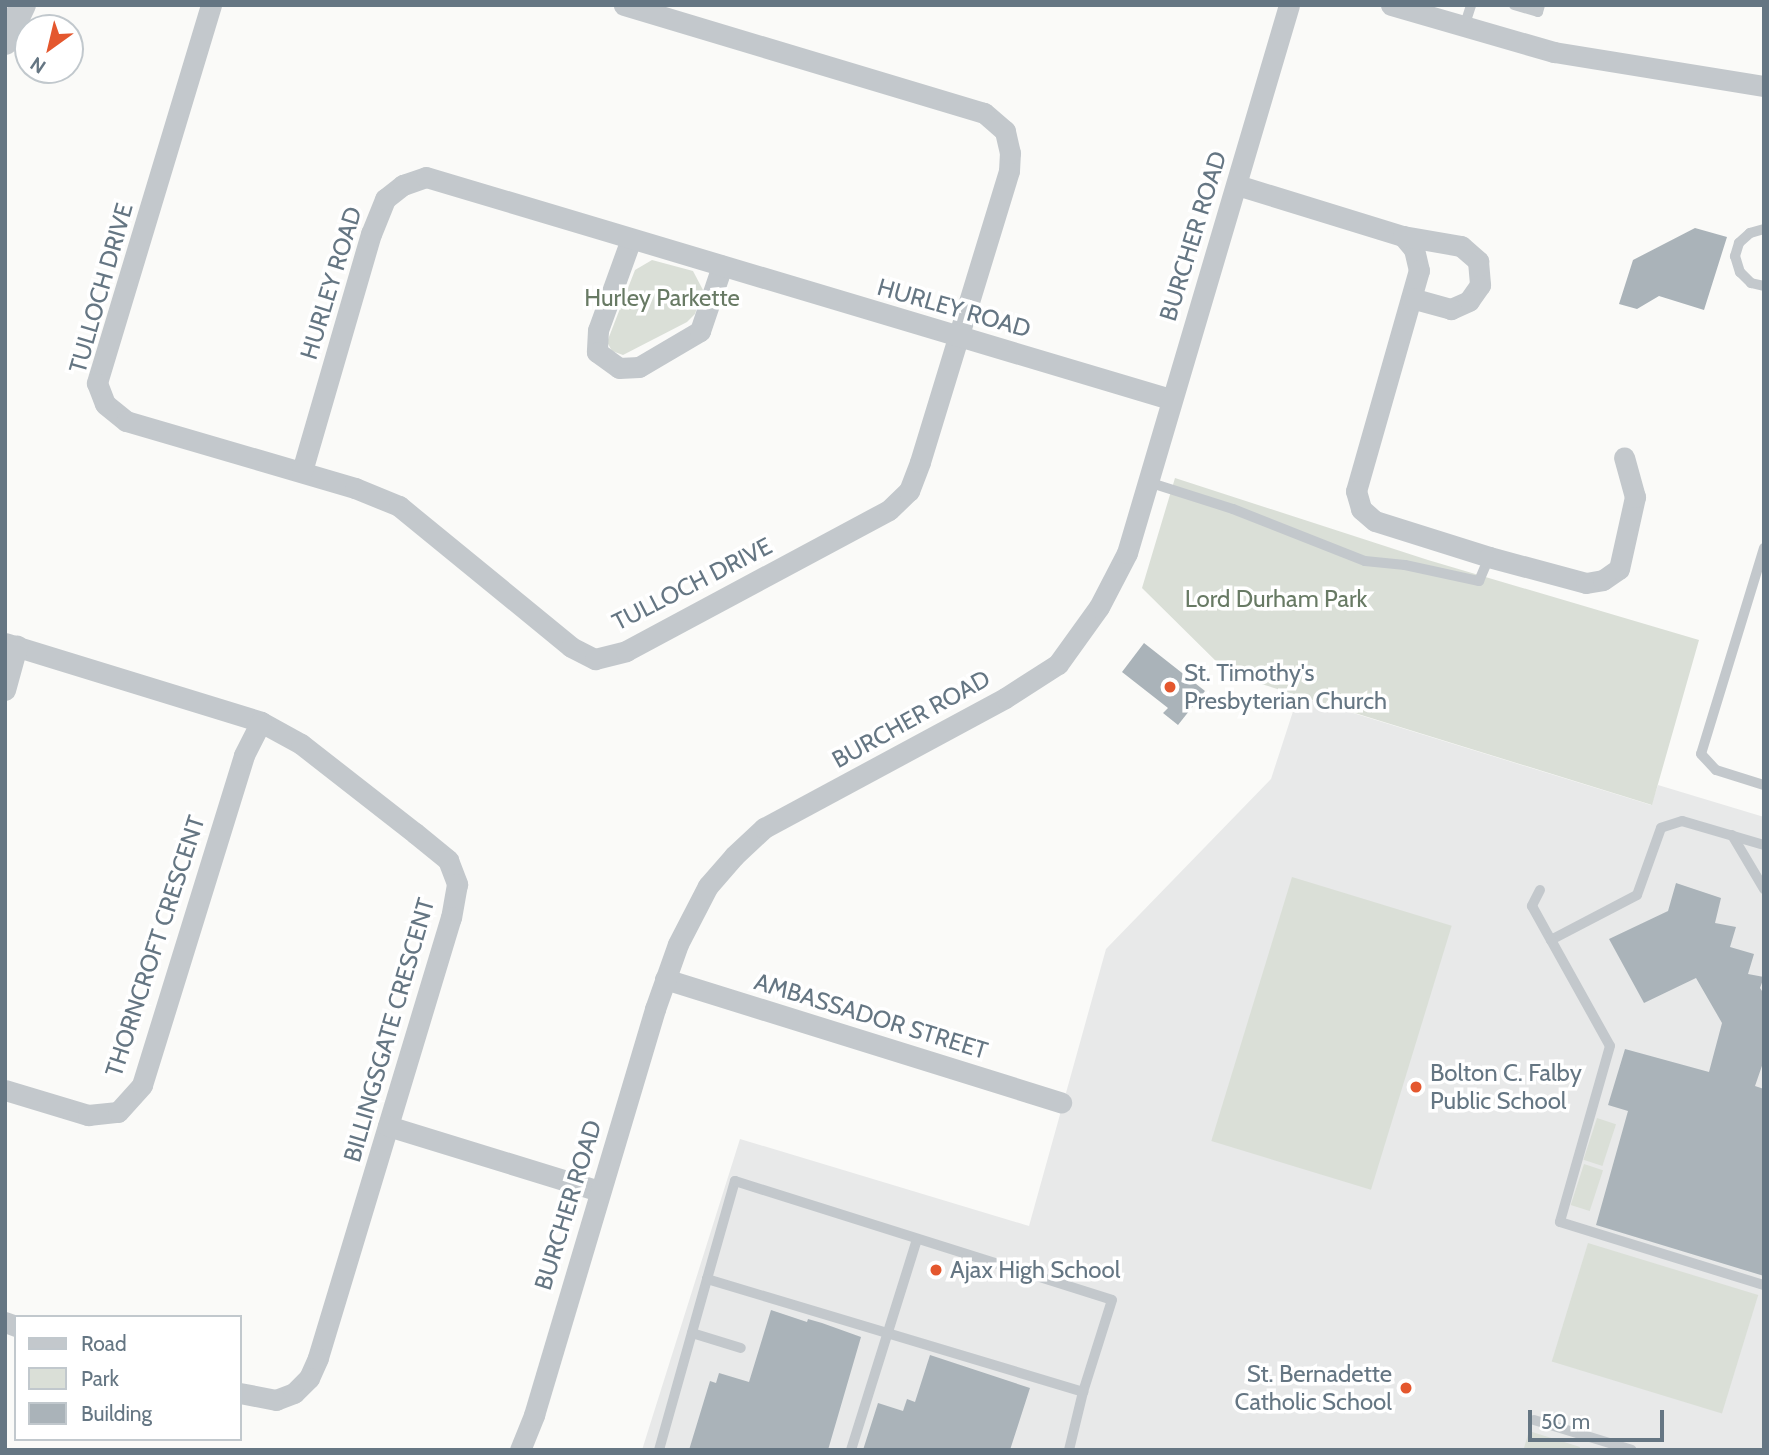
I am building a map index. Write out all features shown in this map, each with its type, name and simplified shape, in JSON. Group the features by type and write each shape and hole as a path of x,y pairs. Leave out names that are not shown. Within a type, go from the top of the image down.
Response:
{"street":[{"path":"5,42 23,5"},
{"name":"TULLOCH DRIVE","path":"211,5 97,383 104,404 126,421 302,471 399,506 570,647 595,659 626,651 889,510 909,491 1009,171 1010,153 1005,131 984,113 624,5"},
{"name":"BURCHER ROAD","path":"520,1450 534,1415 599,1191 665,979 678,944 708,886 734,856 764,828 1005,698 1058,664 1099,607 1121,564 1148,482 1170,399 1237,185 1289,5"},
{"path":"1391,5 1554,52 1764,86"},
{"name":"HURLEY ROAD","path":"302,471 371,234 385,200 403,185 426,177 1170,399"},
{"path":"1237,185 1403,236 1461,246 1478,261 1480,285 1469,301 1451,309 1411,298"},
{"path":"1403,236 1414,248 1419,270 1356,491 1362,509 1375,520 1489,557 1586,583 1603,580 1619,569 1635,497 1624,457"},
{"path":"631,239 598,330 597,352 619,368 639,367 701,331 723,267"},
{"path":"5,690 11,645"},
{"name":"BILLINGSGATE CRESCENT","path":"11,645 261,722 301,744 448,860 457,884 451,918 309,1378 294,1393 276,1399 242,1393"},
{"name":"THORNCROFT CRESCENT","path":"5,1090 88,1115 118,1112 142,1085 244,755 261,722"},
{"name":"AMBASSADOR STREET","path":"665,979 1060,1102"},
{"path":"388,1126 599,1191"}],"lane":[{"path":"1464,27 1471,5"},
{"path":"1514,5 1538,12 1540,5"},
{"path":"1764,229 1750,233 1739,243 1735,256 1740,272 1751,283 1764,286"},
{"path":"1148,482 1233,509 1365,561 1405,565 1479,581 1489,557"},
{"path":"1764,548 1701,754 1716,770 1764,785"},
{"path":"1551,940 1637,895 1661,828 1682,821 1764,845"},
{"path":"1732,835 1764,889"},
{"path":"1540,890 1532,906 1610,1046 1560,1222 1764,1285"},
{"path":"659,1450 735,1181 1112,1300 1083,1392 1069,1450"},
{"path":"851,1450 916,1238"},
{"path":"708,1279 1083,1392"},
{"path":"692,1334 741,1349"},
{"path":"1534,1420 1632,1450"}],"shaded area":[{"name":"Bolton C. Falby Public School","path":"1298,696 1651,805 1658,785 1764,817 1762,1450 642,1450 740,1139 1029,1226 1106,949 1271,779"}],"green space":[{"name":"Hurley Parkette","path":"652,260 693,271 703,290 695,314 687,322 623,355 612,351 607,342 635,270"},
{"name":"Lord Durham Park","path":"1175,478 1428,560 1699,640 1652,805 1229,674 1142,588"},
{"path":"1292,877 1452,926 1371,1190 1211,1141"},
{"path":"1597,1118 1616,1124 1602,1166 1583,1160"},
{"path":"1584,1164 1603,1170 1590,1211 1571,1205"},
{"path":"1588,1243 1758,1295 1722,1414 1552,1362"},
{"path":"1529,1431 1580,1447 1579,1450 1524,1448"}],"building":[{"path":"1695,228 1727,237 1704,310 1659,296 1637,309 1619,304 1633,260"},
{"name":"St. Timothy's Presbyterian Church","path":"1144,643 1205,691 1178,725 1163,713 1168,708 1122,672"},
{"path":"1676,883 1721,898 1715,923 1736,927 1730,947 1754,954 1748,974 1764,977 1760,988 1764,994 1764,1060 1755,1086 1764,1089 1764,1276 1596,1225 1628,1111 1608,1105 1625,1049 1709,1072 1722,1023 1696,978 1644,1003 1609,939 1668,911"},
{"path":"771,1310 807,1322 808,1319 822,1323 861,1337 828,1450 689,1450 710,1381 716,1383 719,1373 749,1382"},
{"path":"930,1355 1030,1388 1010,1450 863,1450 878,1403 903,1411 907,1399 915,1402"}],"place":[{"name":"St. Timothy's Presbyterian Church","path":"1170,687"},
{"name":"Bolton C. Falby Public School","path":"1416,1087"},
{"name":"Ajax High School","path":"936,1270"},
{"name":"St. Bernadette Catholic School","path":"1406,1388"}]}
